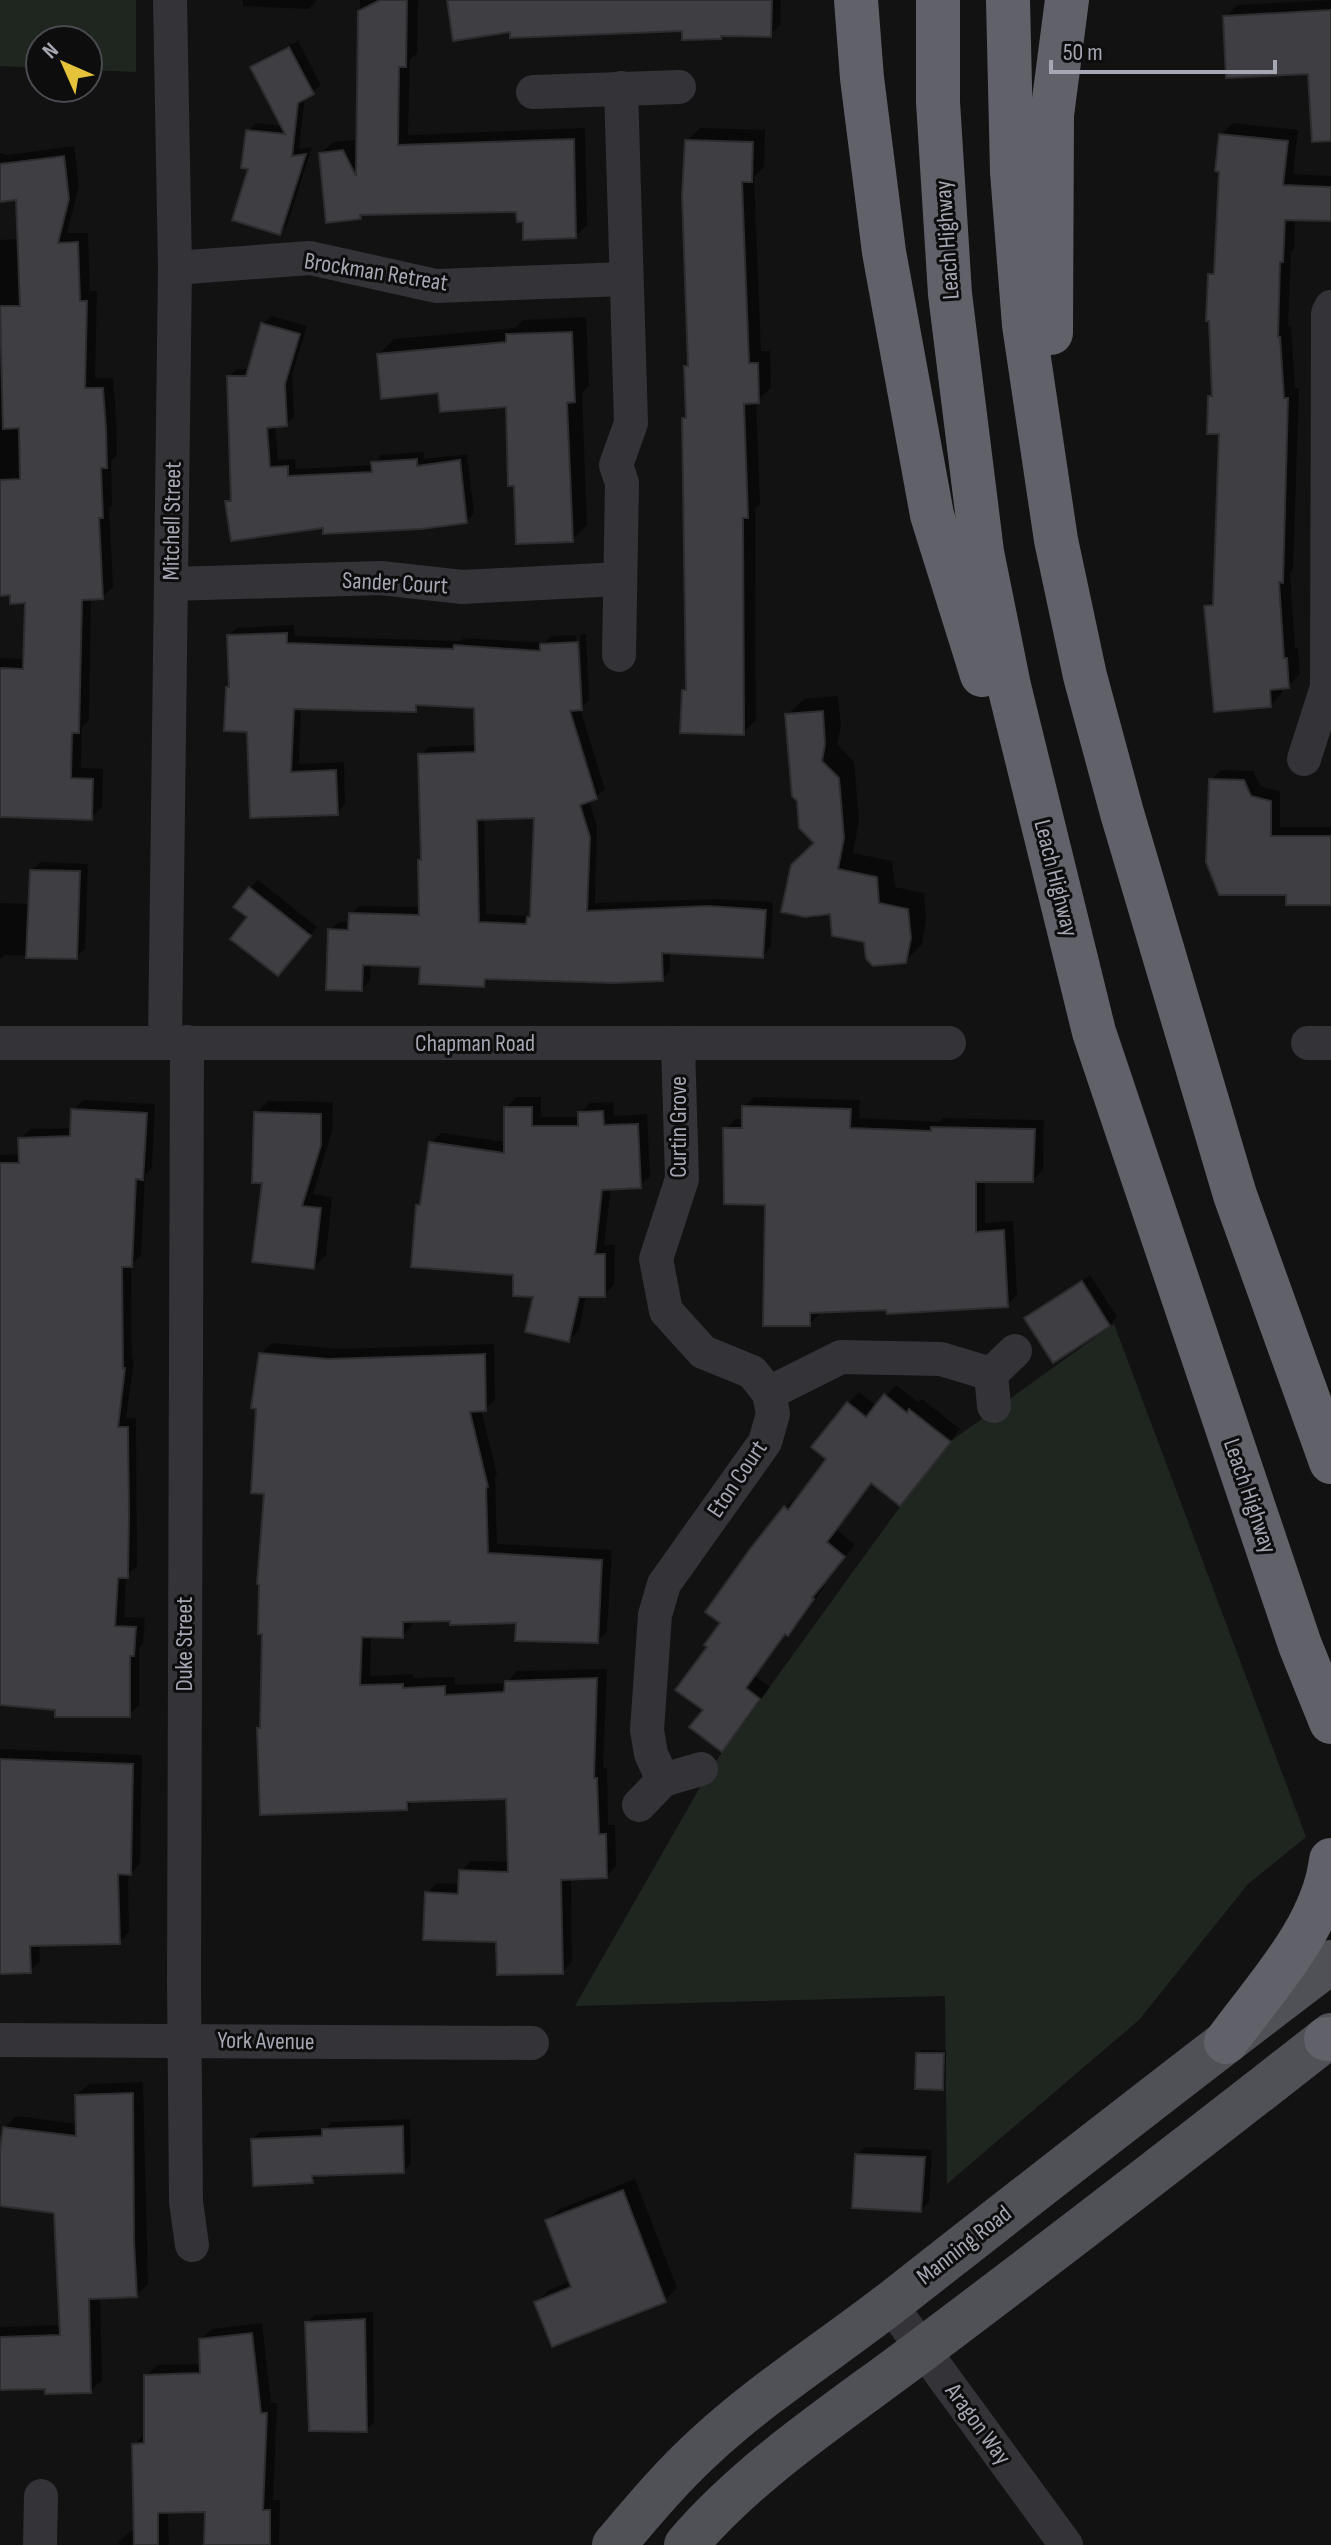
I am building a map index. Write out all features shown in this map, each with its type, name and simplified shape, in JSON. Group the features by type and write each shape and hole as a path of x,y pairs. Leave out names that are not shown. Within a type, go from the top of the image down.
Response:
{"highway":[{"path":"856,0 862,78 884,252 932,515 1094,1032"},
{"name":"Leach Highway","path":"938,0 938,102 950,294 982,552 1009,686 1094,1032 1300,1645 1331,1722"},
{"path":"1008,0 1012,172 1024,325 1056,540 1089,692 1235,1195 1331,1462"},
{"path":"1056,540 1050,321 1052,115 1067,0"},
{"path":"1226,2042 1299,1942 1323,1894 1331,1860"}],"main road":[{"name":"Manning Road","path":"614,2545 659,2491 703,2447 751,2407 890,2304 1331,1962"},
{"path":"686,2545 709,2518 754,2476 1329,2038"}],"street":[{"name":"Mitchell Street","path":"170,0 175,268 171,584 176,1042"},
{"path":"533,92 679,87"},
{"path":"619,655 622,483 616,465 631,423 621,88"},
{"name":"Brockman Retreat","path":"175,268 310,258 436,286 626,279"},
{"path":"1304,759 1327,687 1328,313 1331,307"},
{"name":"Sander Court","path":"171,584 381,578 462,587 619,579"},
{"name":"Duke Street","path":"176,1042 186,2202 192,2245"},
{"name":"Chapman Road","path":"0,1043 949,1043"},
{"name":"Curtin Grove","path":"678,1044 682,1179 656,1259 666,1311 703,1352 752,1372 769,1393"},
{"path":"769,1393 841,1357 941,1359 1000,1377"},
{"name":"Eton Court","path":"663,1780 651,1754 647,1730 655,1615 664,1584 765,1442 773,1414 769,1393"},
{"path":"639,1805 663,1780 701,1769"},
{"name":"York Avenue","path":"0,2040 532,2043"},
{"name":"Aragon Way","path":"890,2304 1066,2545"},
{"path":"40,2545 41,2496"}],"shaded area":[{"path":"0,0 136,0 136,72 104,71 104,24 24,24 24,67 0,66"},
{"path":"1114,1324 1306,1837 1248,1884 1139,2020 947,2184 945,1996 575,2006 711,1768 944,1446"}],"building":[{"path":"380,0 407,0 406,67 399,67 398,145 574,139 576,238 523,240 523,222 517,222 516,212 360,215 361,219 326,223 319,153 343,150 356,176 358,11"},
{"path":"447,0 772,0 771,37 721,36 721,39 682,40 682,31 510,38 510,32 453,41"},
{"path":"1331,10 1331,141 1312,142 1308,74 1226,78 1223,16"},
{"path":"289,47 314,94 298,103 292,156 306,154 280,235 232,220 248,169 241,168 246,130 285,134 250,67"},
{"path":"1219,134 1288,141 1283,185 1331,187 1331,221 1285,220 1283,262 1280,262 1278,337 1284,398 1288,398 1283,583 1279,582 1289,688 1270,690 1271,707 1214,712 1204,606 1213,605 1219,434 1207,434 1208,396 1212,396 1209,321 1206,321 1208,274 1214,274 1219,172 1215,171"},
{"path":"685,140 753,142 752,182 742,182 749,363 758,363 759,403 744,404 748,518 743,518 744,735 680,733 682,690 686,690 682,418 686,418 684,366 688,366 682,195"},
{"path":"64,156 69,199 58,243 78,242 80,301 87,301 85,388 103,388 106,429 107,468 101,468 103,518 99,518 103,599 82,600 79,733 72,733 71,778 93,779 92,820 0,817 0,668 23,669 25,603 10,604 10,595 0,596 0,480 20,479 19,428 3,429 0,306 20,306 16,200 0,202 0,164"},
{"path":"261,323 300,334 285,384 287,426 267,428 270,467 288,466 288,476 372,472 371,462 417,459 417,466 460,460 467,523 421,529 323,534 323,528 231,541 225,501 231,501 227,376 246,376"},
{"path":"572,332 575,402 567,403 573,542 516,544 514,486 508,486 506,407 440,412 438,393 381,399 377,354 506,342 506,334"},
{"path":"287,633 287,643 453,649 454,645 540,651 540,644 578,642 582,710 570,711 597,799 580,805 590,837 587,911 708,906 766,910 763,958 662,953 663,981 614,983 485,979 484,987 419,984 420,967 363,965 362,991 326,990 328,929 348,930 349,913 419,915 418,754 475,752 474,708 416,705 416,712 294,709 291,772 336,770 338,815 250,818 247,732 224,731 226,687 229,687 227,635","holes":["534,818 530,917 527,917 526,924 479,922 477,820"]},
{"path":"823,711 825,744 822,761 839,778 844,838 838,869 877,877 879,903 908,909 911,938 906,963 873,966 866,959 864,942 832,936 830,914 805,917 781,912 791,865 814,843 799,828 797,801 792,796 785,714"},
{"path":"1209,779 1244,780 1251,796 1271,801 1271,836 1331,836 1331,905 1286,905 1286,895 1219,895 1206,862"},
{"path":"30,870 80,871 77,959 26,958"},
{"path":"249,887 311,936 278,976 230,939 247,917 233,907"},
{"path":"742,1106 851,1109 850,1128 931,1131 931,1127 1035,1129 1033,1182 976,1182 976,1232 1004,1230 1008,1307 887,1314 886,1310 810,1313 810,1326 763,1326 765,1205 724,1204 723,1128 742,1128"},
{"path":"504,1107 532,1107 532,1126 578,1126 578,1112 603,1111 604,1125 638,1124 641,1188 602,1190 595,1254 605,1254 605,1297 579,1297 569,1342 525,1332 533,1297 513,1296 513,1275 411,1267 416,1205 420,1205 429,1142 504,1153"},
{"path":"71,1109 147,1113 143,1180 136,1179 132,1267 122,1267 125,1368 118,1427 128,1427 128,1578 118,1578 115,1626 136,1627 134,1656 130,1656 130,1717 55,1717 55,1710 0,1705 0,1163 19,1163 18,1138 70,1136"},
{"path":"254,1112 321,1114 321,1145 302,1206 321,1208 314,1269 252,1262 262,1183 252,1183"},
{"path":"1082,1281 1110,1326 1053,1363 1024,1318"},
{"path":"259,1353 328,1359 485,1354 486,1411 470,1412 488,1487 488,1553 602,1560 598,1643 515,1641 516,1623 450,1625 450,1621 403,1622 403,1638 362,1637 360,1685 403,1684 403,1688 445,1686 445,1695 504,1692 505,1681 597,1678 594,1778 597,1778 599,1834 606,1834 607,1878 561,1880 563,1974 497,1975 496,1942 423,1940 425,1892 458,1894 459,1870 508,1872 506,1799 407,1802 407,1810 260,1815 257,1728 260,1728 262,1634 258,1634 257,1584 264,1494 251,1493 256,1409 251,1408"},
{"path":"884,1394 951,1442 900,1506 871,1483 827,1542 845,1557 746,1688 760,1699 722,1752 689,1727 703,1710 675,1690 707,1647 704,1645 720,1623 705,1612 784,1506 788,1510 826,1459 811,1447 847,1402 866,1417"},
{"path":"0,1759 133,1764 131,1875 118,1874 120,1944 30,1946 31,1973 0,1974"},
{"path":"916,2053 944,2053 943,2090 915,2089"},
{"path":"133,2093 137,2297 89,2299 91,2393 45,2394 45,2389 0,2390 0,2337 60,2335 54,2213 0,2206 3,2127 76,2136 75,2095"},
{"path":"403,2126 404,2173 312,2176 313,2183 253,2186 251,2139 322,2136 322,2129"},
{"path":"855,2154 925,2157 921,2212 852,2208"},
{"path":"623,2190 666,2302 552,2347 534,2302 571,2287 545,2220"},
{"path":"365,2319 367,2432 309,2431 305,2322"},
{"path":"252,2333 261,2413 267,2413 263,2510 270,2510 270,2545 204,2545 205,2512 158,2513 158,2545 134,2545 132,2444 144,2443 144,2375 200,2373 199,2339"}]}
